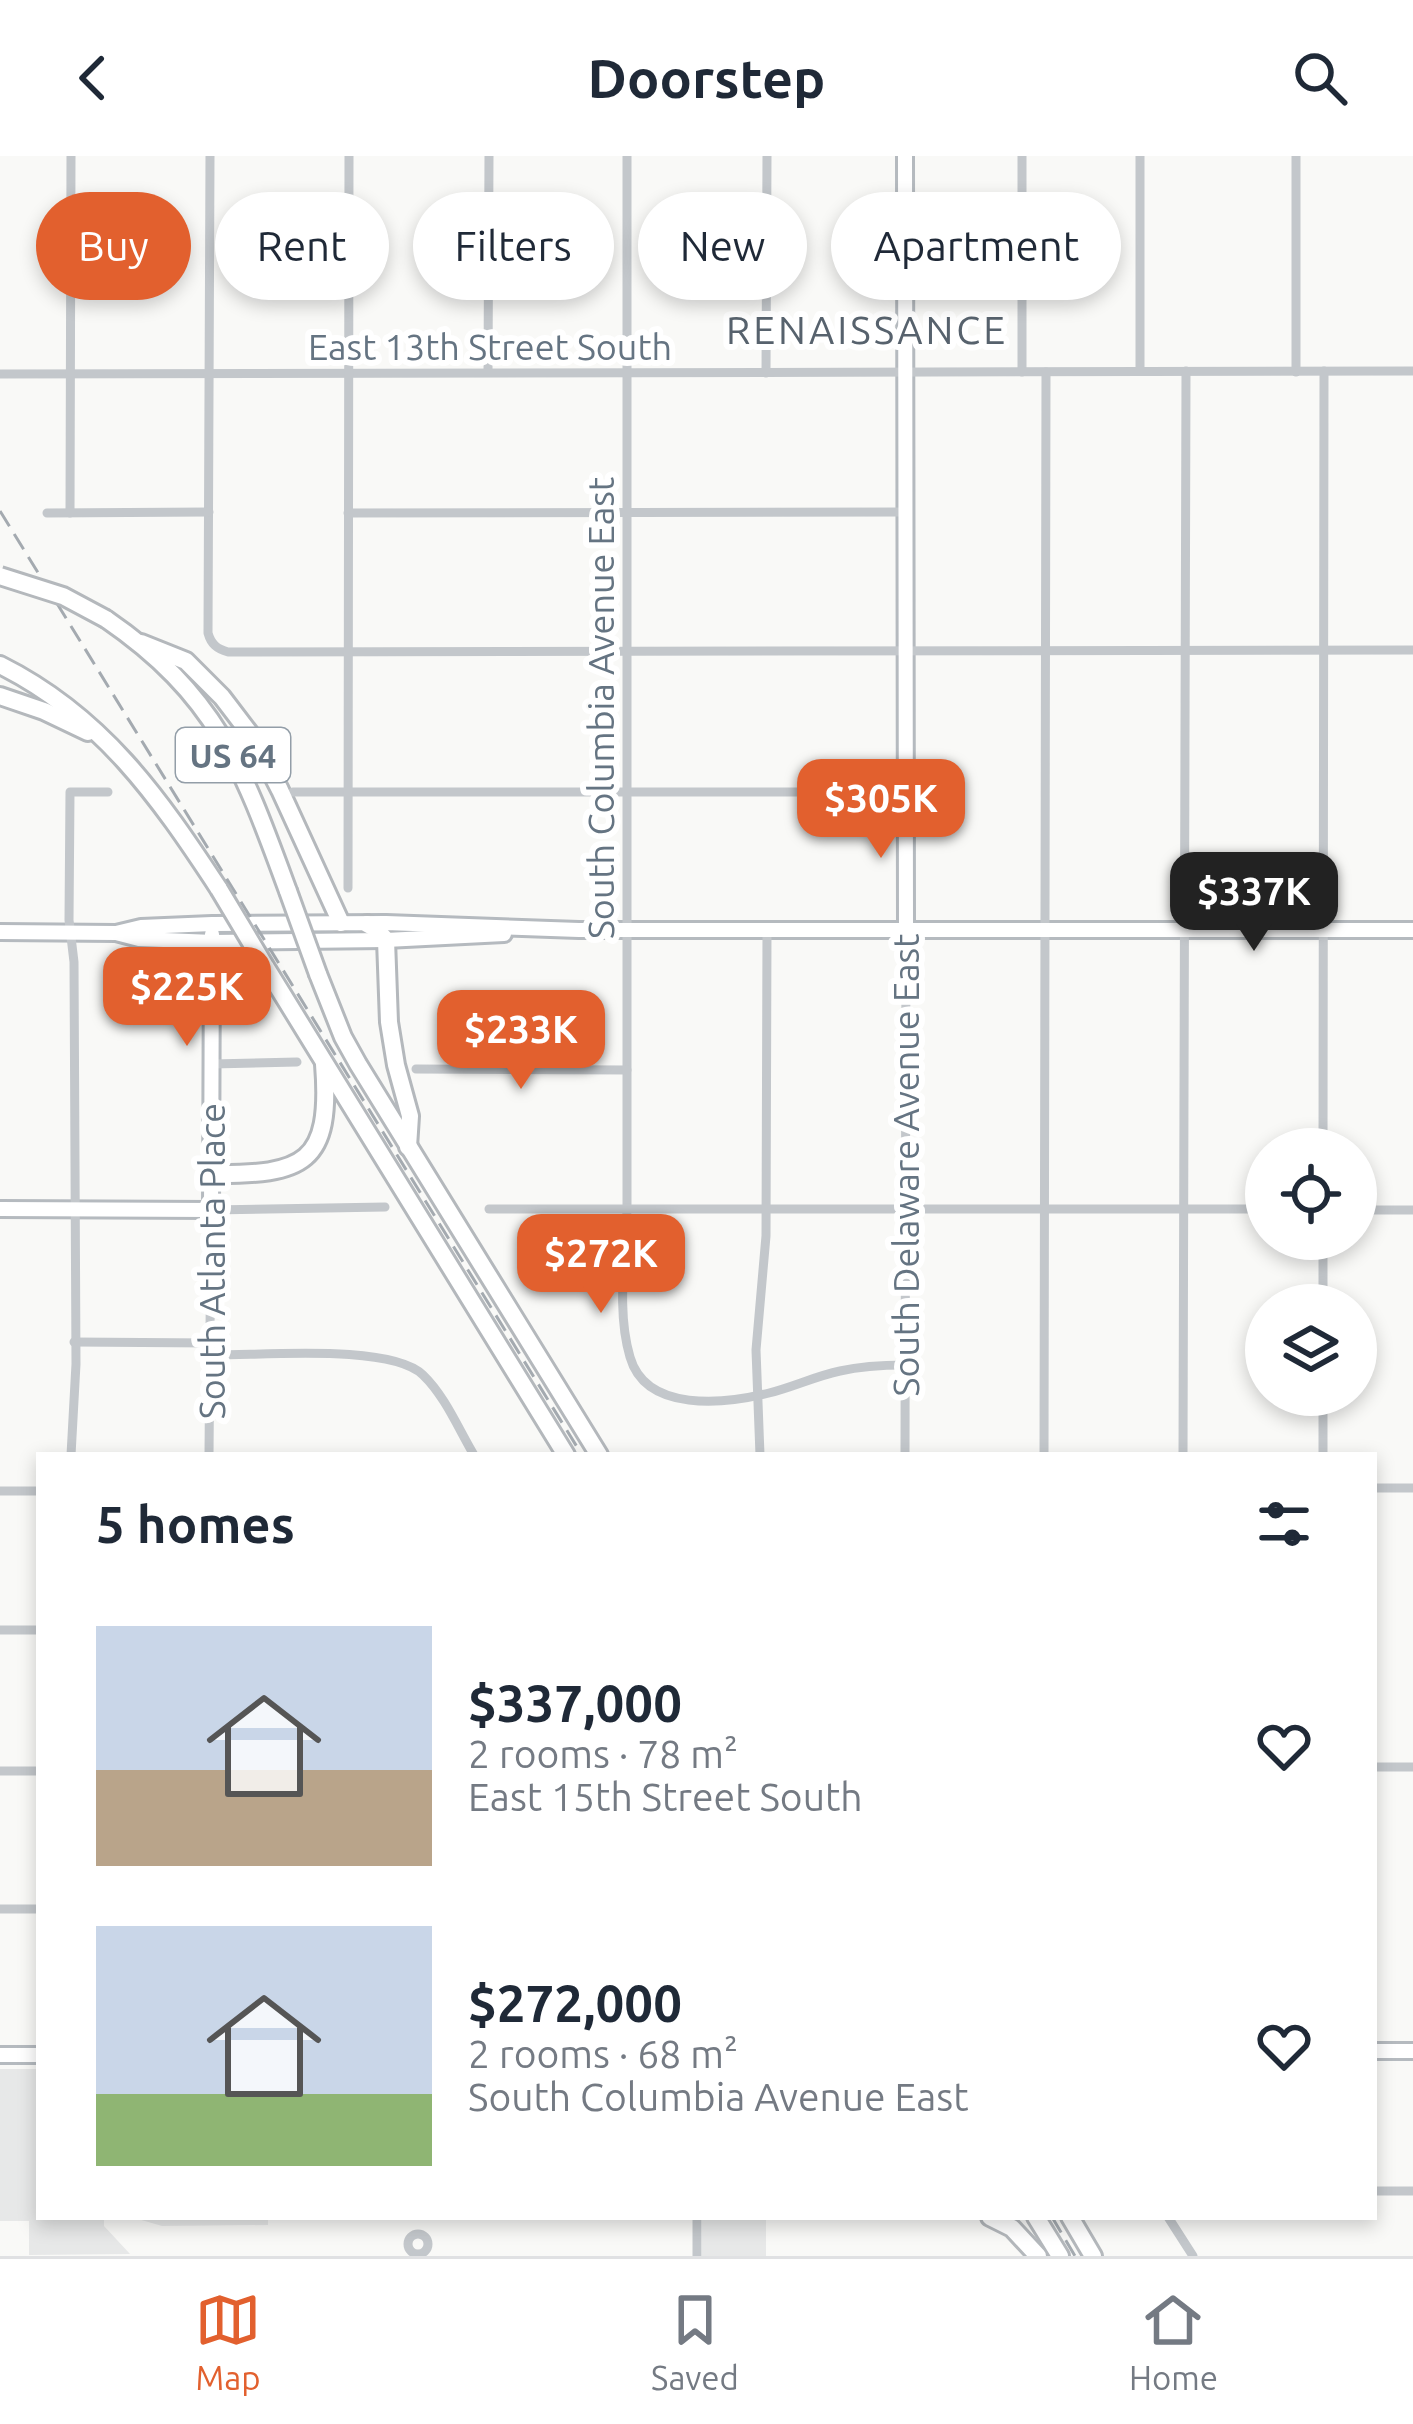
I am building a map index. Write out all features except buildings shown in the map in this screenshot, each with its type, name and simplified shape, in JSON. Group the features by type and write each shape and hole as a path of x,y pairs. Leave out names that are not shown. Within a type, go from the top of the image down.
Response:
{"highway":[{"name":"US 64","path":"0,576 63,596 141,643 183,682 220,731 245,781 343,1037 596,1452"},
{"path":"141,643 186,662 239,718 274,777 341,923"},
{"name":"US 64","path":"0,665 61,701 108,741 151,789 219,889 564,1452"},
{"path":"0,696 44,710 108,741"},
{"path":"367,924 386,940 389,1022 410,1116 408,1148"},
{"path":"211,1174 275,1173 307,1155 326,1118 324,1061"},
{"path":"996,2220 1012,2228 1038,2256"},
{"path":"1038,2220 1060,2256"},
{"path":"1072,2220 1093,2256"}],"main road":[{"name":"South Delaware Avenue East","path":"905,156 906,930"},
{"path":"116,933 141,927 341,923 549,930"},
{"name":"South Atlanta Place","path":"211,1210 212,924"},
{"path":"0,932 116,933 139,939 213,942 386,940 549,930 1413,930"},
{"path":"0,1209 211,1210"},
{"path":"1377,2051 1413,2051"},
{"path":"0,2055 36,2055"}],"street":[{"path":"70,156 70,513"},
{"path":"210,156 208,633 214,646 228,652 1413,650"},
{"path":"348,888 349,156"},
{"path":"488,372 489,156"},
{"name":"South Columbia Avenue East","path":"627,156 626,1339 636,1373 657,1391 707,1401 758,1395"},
{"path":"766,373 767,156"},
{"path":"1022,156 1022,372"},
{"path":"1140,156 1140,371"},
{"path":"1296,371 1297,156"},
{"path":"1183,1452 1186,371"},
{"path":"1323,1128 1324,371"},
{"name":"East 13th Street South","path":"0,374 1413,371"},
{"path":"1045,1452 1046,372"},
{"path":"47,513 209,512"},
{"path":"348,513 905,512"},
{"path":"70,1452 74,962 70,792 108,792"},
{"path":"293,792 906,792"},
{"path":"760,1452 756,1350 766,1208 766,930"},
{"name":"South Delaware Avenue East","path":"904,1452 906,930"},
{"path":"212,1064 297,1062"},
{"path":"416,1069 627,1070"},
{"path":"211,1210 386,1208"},
{"path":"489,1209 1245,1209"},
{"name":"South Atlanta Place","path":"209,1452 211,1210"},
{"path":"1377,1210 1413,1210"},
{"path":"74,1342 210,1342"},
{"path":"210,1355 349,1355 411,1366 431,1384 472,1452"},
{"path":"758,1395 845,1370 905,1365"},
{"path":"1323,1416 1323,1452"},
{"path":"1377,1488 1413,1488"},
{"path":"0,1491 36,1491"},
{"path":"0,1630 36,1630"},
{"path":"1377,1767 1413,1767"},
{"path":"0,1771 36,1771"},
{"path":"0,1909 36,1909"},
{"path":"1377,2191 1413,2191"},
{"path":"697,2220 697,2256"},
{"path":"1171,2220 1192,2256"}],"shaded area":[{"path":"0,2069 36,2069 36,2220 104,2220 104,2226 130,2254 29,2255 29,2221 0,2221"},
{"path":"141,2220 268,2220 268,2225 162,2226"},
{"path":"702,2220 766,2220 766,2256 702,2256"}],"railway":[{"path":"0,511 580,1452"},
{"path":"1054,2220 1075,2256"}],"district":[{"name":"RENAISSANCE","path":"867,329"}]}
